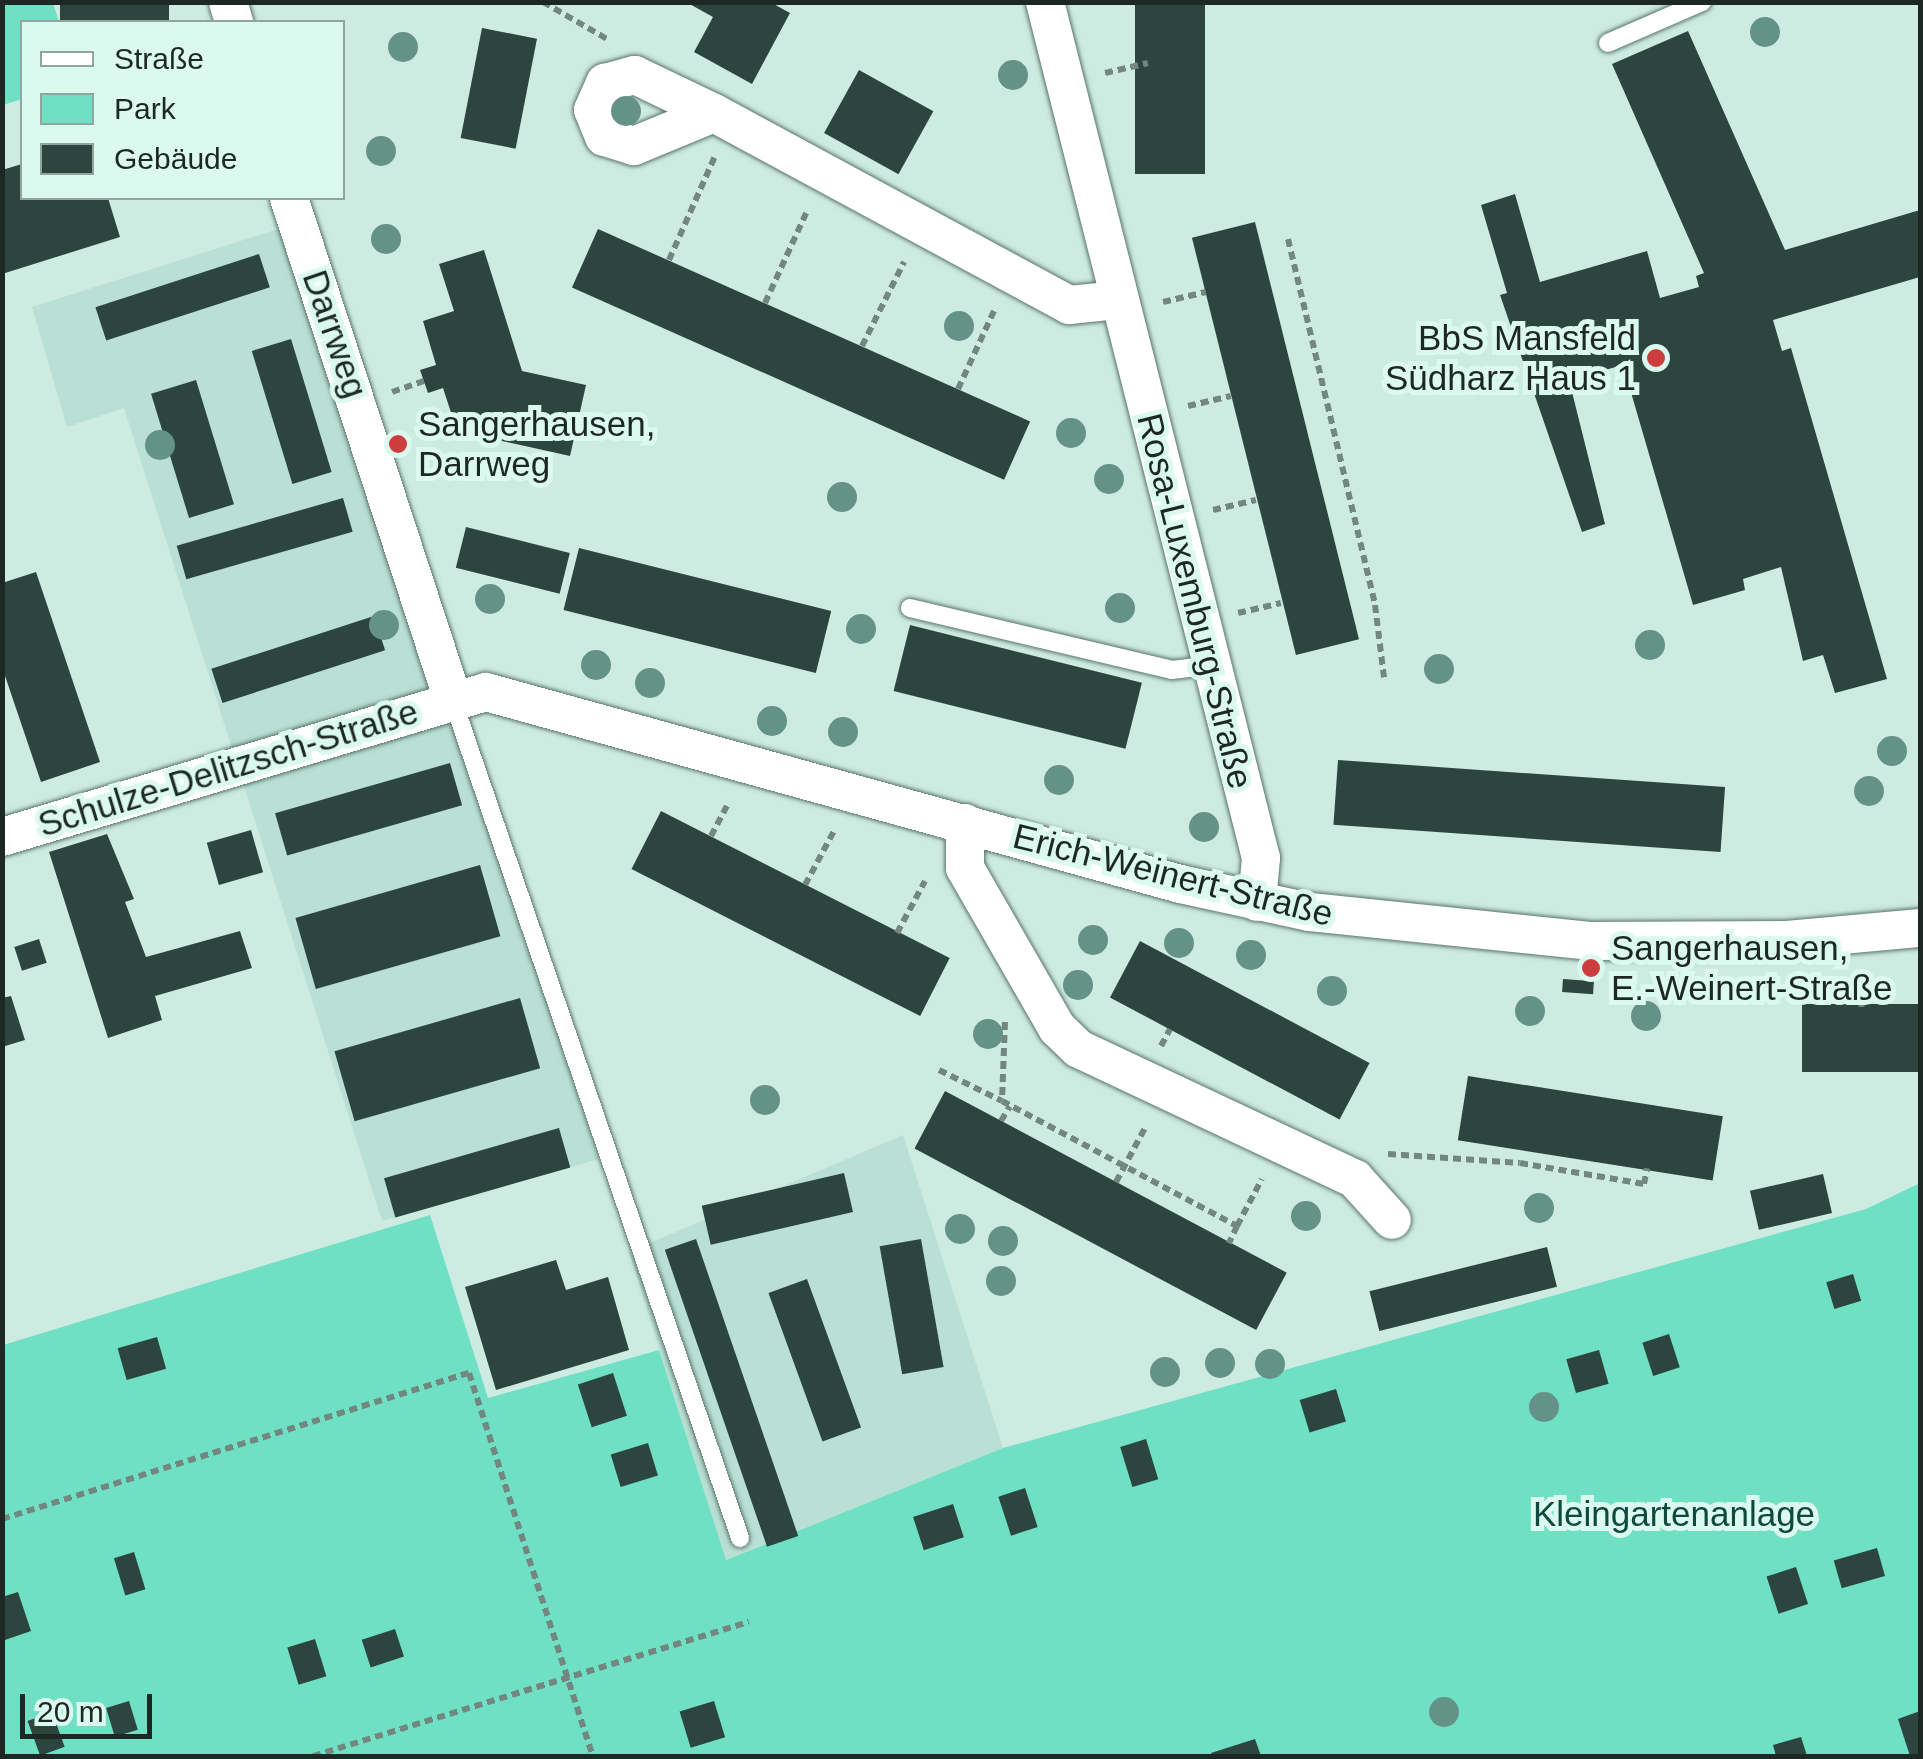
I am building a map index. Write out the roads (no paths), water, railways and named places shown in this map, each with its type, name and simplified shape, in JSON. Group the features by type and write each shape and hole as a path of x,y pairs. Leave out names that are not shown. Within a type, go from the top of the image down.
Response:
{"street":[{"name":"Rosa-Luxemburg-Straße","path":"1045,2 1133,303 1210,665 1260,858 1257,902"},
{"path":"722,117 634,146 617,145 595,124 597,95 618,76 636,75 722,117 1078,307 1133,303"},
{"name":"Darrweg","path":"290,200 453,700"},
{"name":"Erich-Weinert-Straße","path":"453,700 486,692 1257,902 1438,930 1589,940 1787,940 1920,928"},
{"name":"Schulze-Delitzsch-Straße","path":"2,837 453,700"},
{"name":"Erich-Weinert-Straße","path":"965,823 962,862 1057,1028 1078,1050 1355,1179 1392,1220"}],"lane":[{"path":"1608,43 1702,2"},
{"path":"910,608 1172,670 1210,665"},
{"path":"453,700 740,1538"}],"place":[{"name":"BbS Mansfeld Südharz Haus 1","path":"1656,358"},
{"name":"Sangerhausen, Darrweg","path":"398,444"},
{"name":"Sangerhausen, E.-Weinert-Straße","path":"1591,968"}],"park label":[{"name":"Kleingartenanlage","path":"1674,1514"}]}
